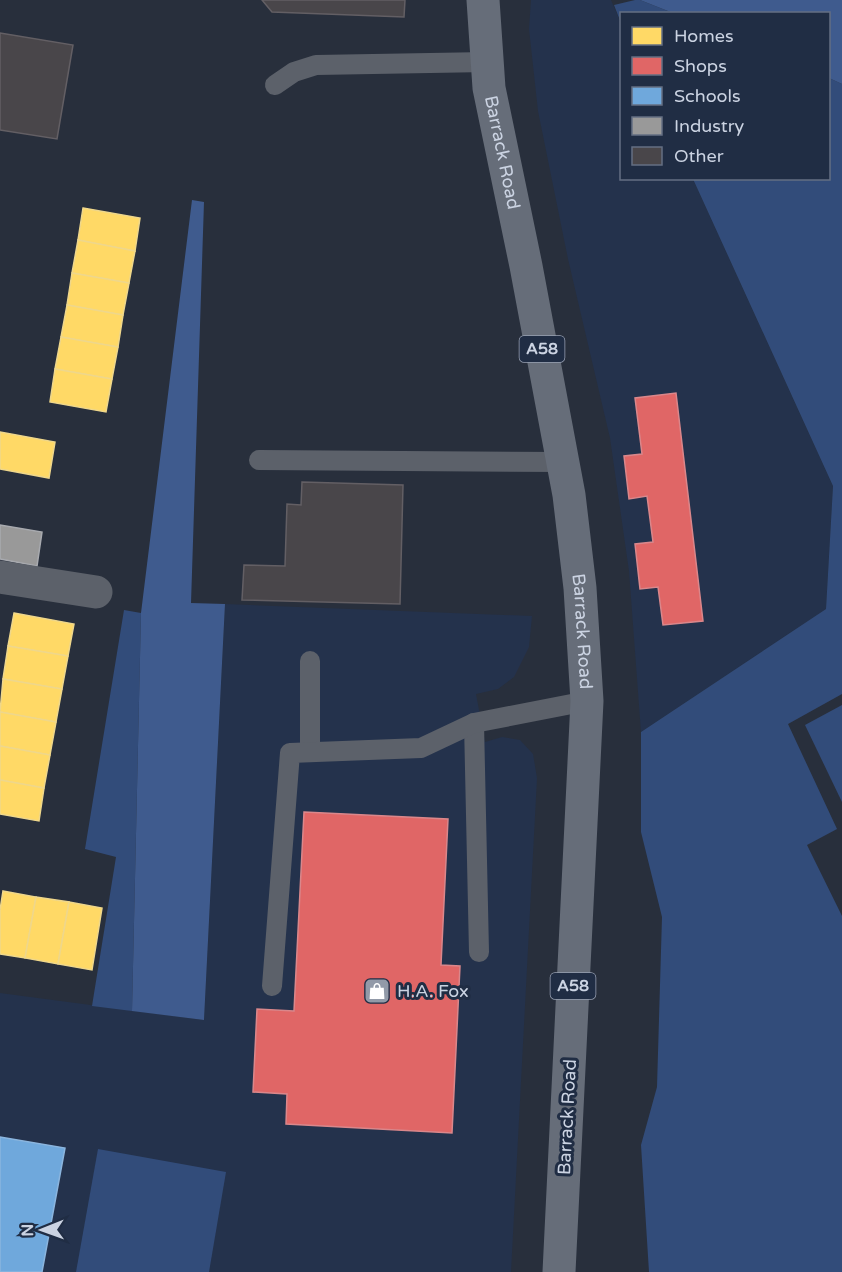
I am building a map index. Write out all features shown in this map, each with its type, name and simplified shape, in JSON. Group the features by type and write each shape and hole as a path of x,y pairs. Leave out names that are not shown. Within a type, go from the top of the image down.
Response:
{"main road":[{"name":"Barrack Road","path":"483,0 489,88 563,462 580,588 586,701 559,1272"}],"street":[{"path":"0,577 96,592"}],"lane":[{"path":"275,85 294,72 316,65 487,62"},
{"path":"259,460 563,462"},
{"path":"310,661 310,753"},
{"path":"272,986 290,753 421,748 474,723 586,701"},
{"path":"474,723 479,952"}],"shaded area":[{"path":"531,0 611,0 620,21 620,180 693,180 833,486 826,609 641,732 629,571 610,438 568,259 538,111 529,29"},
{"path":"640,0 670,12 620,12 620,20 614,5"},
{"path":"640,0 842,0 842,84 830,78 830,12 670,12"},
{"path":"830,78 842,84 842,694 788,724 837,829 807,845 842,916 842,1272 649,1272 641,1145 657,1087 662,917 641,832 641,732 826,609 833,486 693,180 830,180"},
{"path":"192,200 204,202 191,603 225,604 204,1020 132,1011 141,613"},
{"path":"225,604 532,616 529,647 514,677 498,689 476,694 485,742 502,737 520,740 533,754 537,778 511,1272 0,1272 0,993 204,1020"},
{"path":"124,610 141,613 132,1011 92,1006 116,857 85,849"},
{"path":"842,705 842,802 805,725"},
{"path":"98,1149 226,1172 209,1272 76,1272"}],"building: Homes":[{"path":"83,208 140,218 135,251 78,240"},
{"path":"78,240 135,251 129,283 72,273"},
{"path":"72,273 129,283 123,315 67,305"},
{"path":"67,305 123,315 118,347 61,337"},
{"path":"61,337 118,347 112,379 55,369"},
{"path":"55,369 112,379 106,412 50,402"},
{"path":"0,432 55,442 49,478 0,469"},
{"path":"14,613 74,624 68,656 8,646"},
{"path":"8,646 68,656 62,689 3,679"},
{"path":"3,679 62,689 56,722 0,712"},
{"path":"0,712 56,722 50,755 0,746"},
{"path":"0,746 50,755 44,788 0,780"},
{"path":"0,780 44,788 39,821 0,814"},
{"path":"3,891 36,897 25,958 0,954 0,910"},
{"path":"36,897 69,902 58,964 25,958"},
{"path":"69,902 102,908 92,970 58,964"}],"building: Shops":[{"path":"676,393 703,621 663,625 658,587 640,589 635,544 653,542 647,496 629,499 624,456 642,454 635,398"},
{"name":"H.A. Fox","path":"304,812 448,819 441,965 460,966 452,1133 286,1124 287,1094 253,1092 257,1009 294,1011"}],"building: Schools":[{"path":"0,1137 65,1148 42,1272 0,1272"}],"building: Industry":[{"path":"0,525 42,532 37,566 0,559"}],"building: Other":[{"path":"262,0 405,0 404,17 272,12"},
{"path":"0,33 73,45 57,139 0,130"},
{"path":"302,482 403,485 400,604 242,600 244,565 285,566 287,504 301,505"}],"place":[{"name":"H.A. Fox","path":"377,991"}]}
